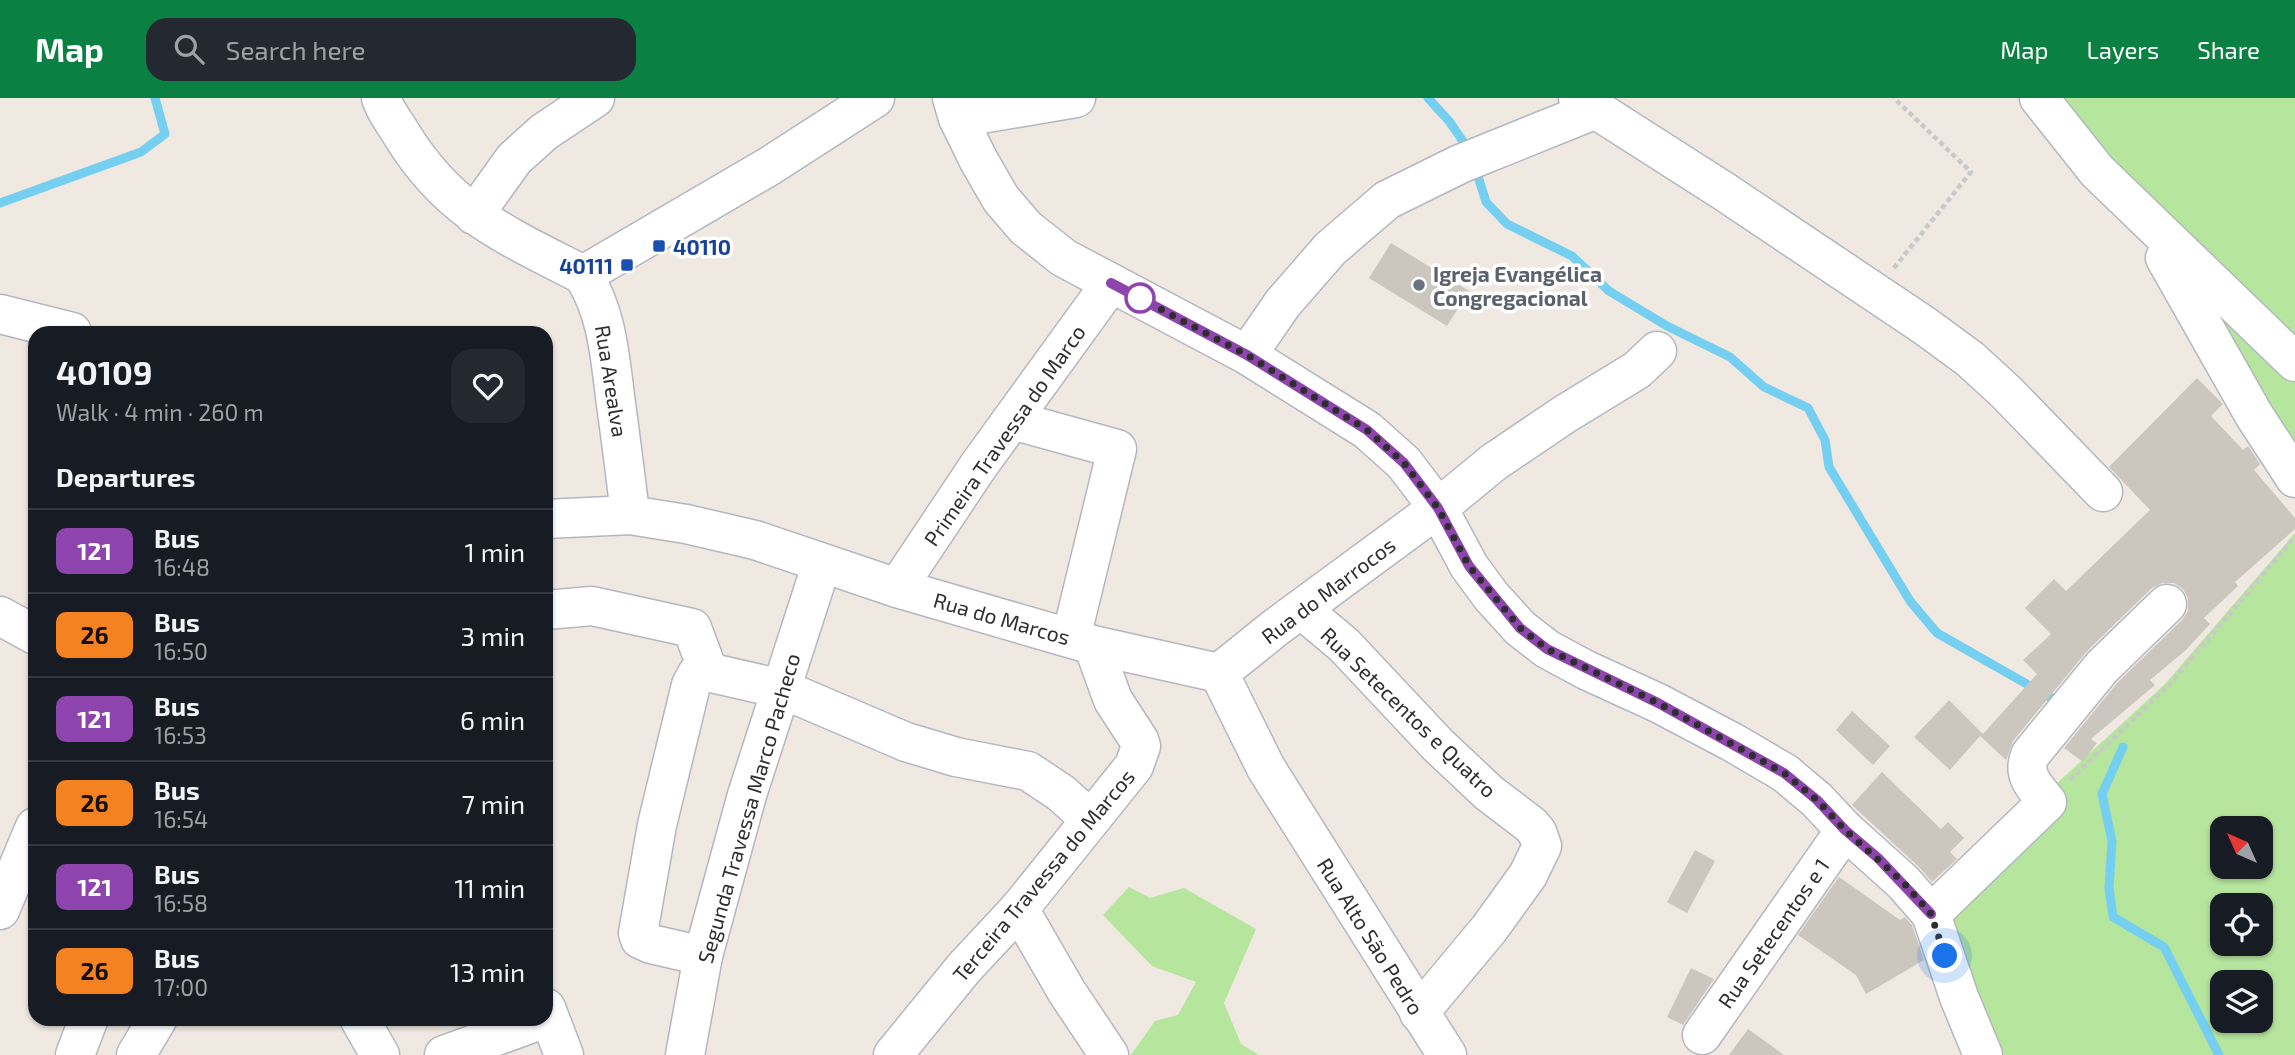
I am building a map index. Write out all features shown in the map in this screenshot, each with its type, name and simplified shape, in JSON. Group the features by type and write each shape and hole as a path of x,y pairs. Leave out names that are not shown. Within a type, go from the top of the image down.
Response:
{"street":[{"path":"381,98 420,164 451,197 498,231 583,275 768,167 875,98"},
{"path":"474,215 514,159 544,132 595,98"},
{"path":"1076,98 955,108 978,159 1001,199 1026,228 1064,258 1247,355 1367,430 1404,463 1438,508 1469,566 1520,628 1547,649 1658,703 1784,773 1817,800 1845,830 1903,882 1931,914 1959,998 1983,1055"},
{"path":"2039,98 2097,171 2295,362"},
{"path":"1247,355 1283,303 1330,249 1387,200 1586,104 1725,192 1970,359 2006,392 2103,492"},
{"path":"2134,209 2198,313 2254,415 2295,478"},
{"name":"Rua Arealva","path":"583,275 594,294 605,324 630,516"},
{"name":"Primeira Travessa do Marco","path":"897,588 1012,420 1111,283"},
{"path":"0,314 48,326"},
{"name":"Rua do Marrocos","path":"1219,673 1438,508 1494,461 1637,370 1657,351"},
{"path":"1012,420 1117,449 1082,642"},
{"name":"Rua do Marcos","path":"553,519 630,516 686,523 755,540 897,588 1082,642 1219,673"},
{"name":"Segunda Travessa Marco Pacheco","path":"685,1055 703,956 747,795 822,563"},
{"path":"1931,914 2047,802 2027,776 2030,755 2093,677 2167,604"},
{"path":"553,609 592,606 692,628 703,672"},
{"name":"Rua Setecentos e Quatro","path":"1301,609 1344,645 1489,793 1531,825 1542,846 1528,875 1489,929 1419,1013"},
{"path":"0,617 28,631"},
{"name":"Terceira Travessa do Marcos","path":"894,1055 964,968 1019,909 1135,766 1141,746 1135,731 1113,699 1082,642"},
{"path":"703,672 782,689 906,742 956,757 1028,771 1060,793 1090,819"},
{"path":"703,672 691,685 657,825 638,933 640,939 651,944 703,956"},
{"name":"Rua Alto São Pedro","path":"1219,673 1266,768 1295,817 1447,1055"},
{"name":"Rua Setecentos e 1","path":"1702,1035 1845,830"},
{"path":"0,911 28,844"},
{"path":"1019,909 1067,992 1109,1055"},
{"path":"75,1055 86,1026"},
{"path":"136,1055 153,1026"},
{"path":"364,1026 380,1055"},
{"path":"444,1055 515,1026"},
{"path":"552,1026 564,1055"}],"path":[{"path":"1874,293 1971,172 1894,98"},
{"path":"2047,802 2169,685 2295,537"}],"green space":[{"path":"2046,98 2295,98 2295,451"},
{"path":"2295,533 2295,1055 1991,1055 1931,899 2165,684"},
{"path":"1129,887 1150,898 1184,888 1256,929 1224,1003 1241,1044 1259,1055 1131,1055 1155,1021 1178,1015 1196,982 1152,966 1103,915"}],"building":[{"name":"Igreja Evangélica Congregacional","path":"1391,243 1469,291 1447,326 1369,278"},
{"path":"2197,378 2223,404 2211,416 2243,450 2248,446 2260,464 2254,470 2295,518 2295,529 2235,582 2238,586 2204,618 2210,624 2187,649 2150,680 2155,685 2091,739 2097,743 2083,762 2064,748 2118,682 2188,611 2188,598 2183,589 2174,583 2162,583 2152,588 2087,651 2013,741 2006,760 1980,736 1950,770 1914,737 1949,700 1983,734 2037,674 2023,660 2051,634 2025,608 2054,579 2066,591 2150,510 2109,467"},
{"path":"1852,711 1890,746 1873,765 1836,730"},
{"path":"1882,772 1941,829 1948,822 1964,838 1950,852 1957,859 1932,882 1852,805"},
{"path":"1695,850 1715,861 1687,913 1667,902"},
{"path":"1839,877 1900,920 1905,917 1912,925 1924,960 1866,994 1856,975 1798,935"},
{"path":"1691,968 1714,979 1683,1025 1667,1017"},
{"path":"1748,1029 1784,1055 1729,1055"}],"waterway":[{"path":"0,203 141,152 165,134 155,98"},
{"path":"1428,98 1449,121 1469,150"},
{"path":"1476,170 1486,202 1507,224 1572,256 1609,291 1667,326 1730,357 1764,387 1808,408 1825,440 1829,467 1910,601 1937,633 2053,699"},
{"path":"2123,747 2102,794 2112,841 2109,888 2113,917 2164,947 2219,1055"}],"bus line":[{"name":"121","path":"1111,283 1247,355 1367,430 1404,463 1438,508 1469,566 1520,628 1547,649 1658,703 1784,773 1817,800 1845,830 1878,858 1931,914"}],"place":[{"name":"40110","path":"659,246"},
{"name":"40111","path":"627,265"},
{"name":"Igreja Evangélica Congregacional","path":"1419,285"}],"route":[{"path":"1140,298 1134,295 1247,355 1367,430 1404,463 1438,508 1469,566 1520,628 1547,649 1658,703 1784,773 1817,800 1845,830 1903,882 1931,914 1945,956"}]}
